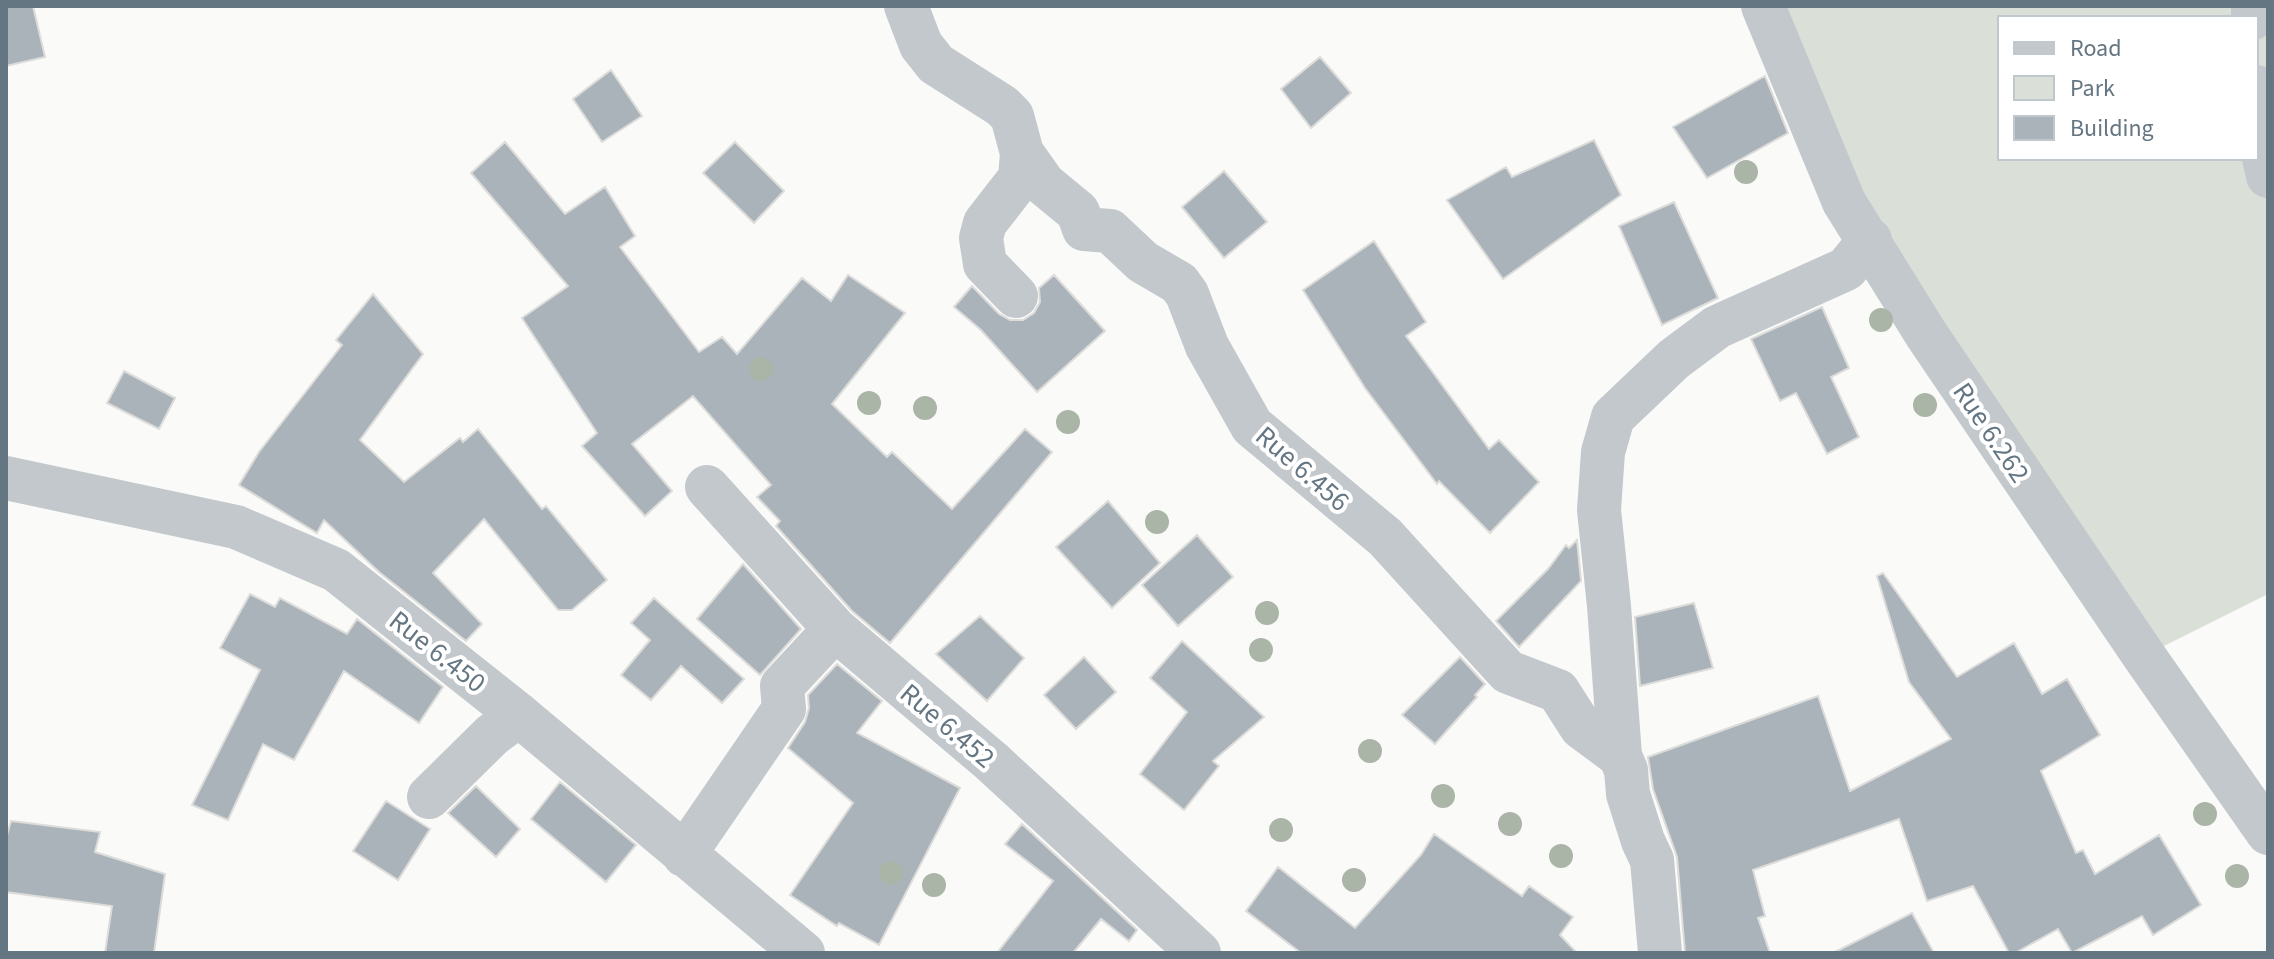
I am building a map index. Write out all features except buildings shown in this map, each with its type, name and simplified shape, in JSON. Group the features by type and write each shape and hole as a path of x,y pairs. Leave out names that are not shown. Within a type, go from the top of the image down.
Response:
{"street":[{"name":"Rue 6.456","path":"906,6 921,45 936,64 1002,106 1012,116 1022,153 1044,184 1078,212 1084,229 1110,231 1143,262 1179,283 1187,294 1207,346 1252,426 1385,537 1508,672 1558,691 1581,727 1620,756"},
{"name":"Rue 6.262","path":"1763,6 1844,202 1926,334 2268,833"},
{"path":"2258,110 2268,176"},
{"path":"1016,296 985,264 981,254 981,238 985,223 1020,178 1022,153"},
{"path":"1660,953 1652,860 1628,794 1626,770 1620,756 1599,510 1603,452 1613,417 1674,359 1717,327 1846,269 1870,240"},
{"name":"Rue 6.450","path":"6,478 236,527 336,570 519,715 803,953"},
{"name":"Rue 6.452","path":"707,487 835,629 991,761 1199,953"},
{"path":"684,855 784,709 782,686 835,629"},
{"path":"429,797 492,735 519,715"}],"green space":[{"path":"1763,6 2268,6 2268,594 2144,656 1926,334"}]}
